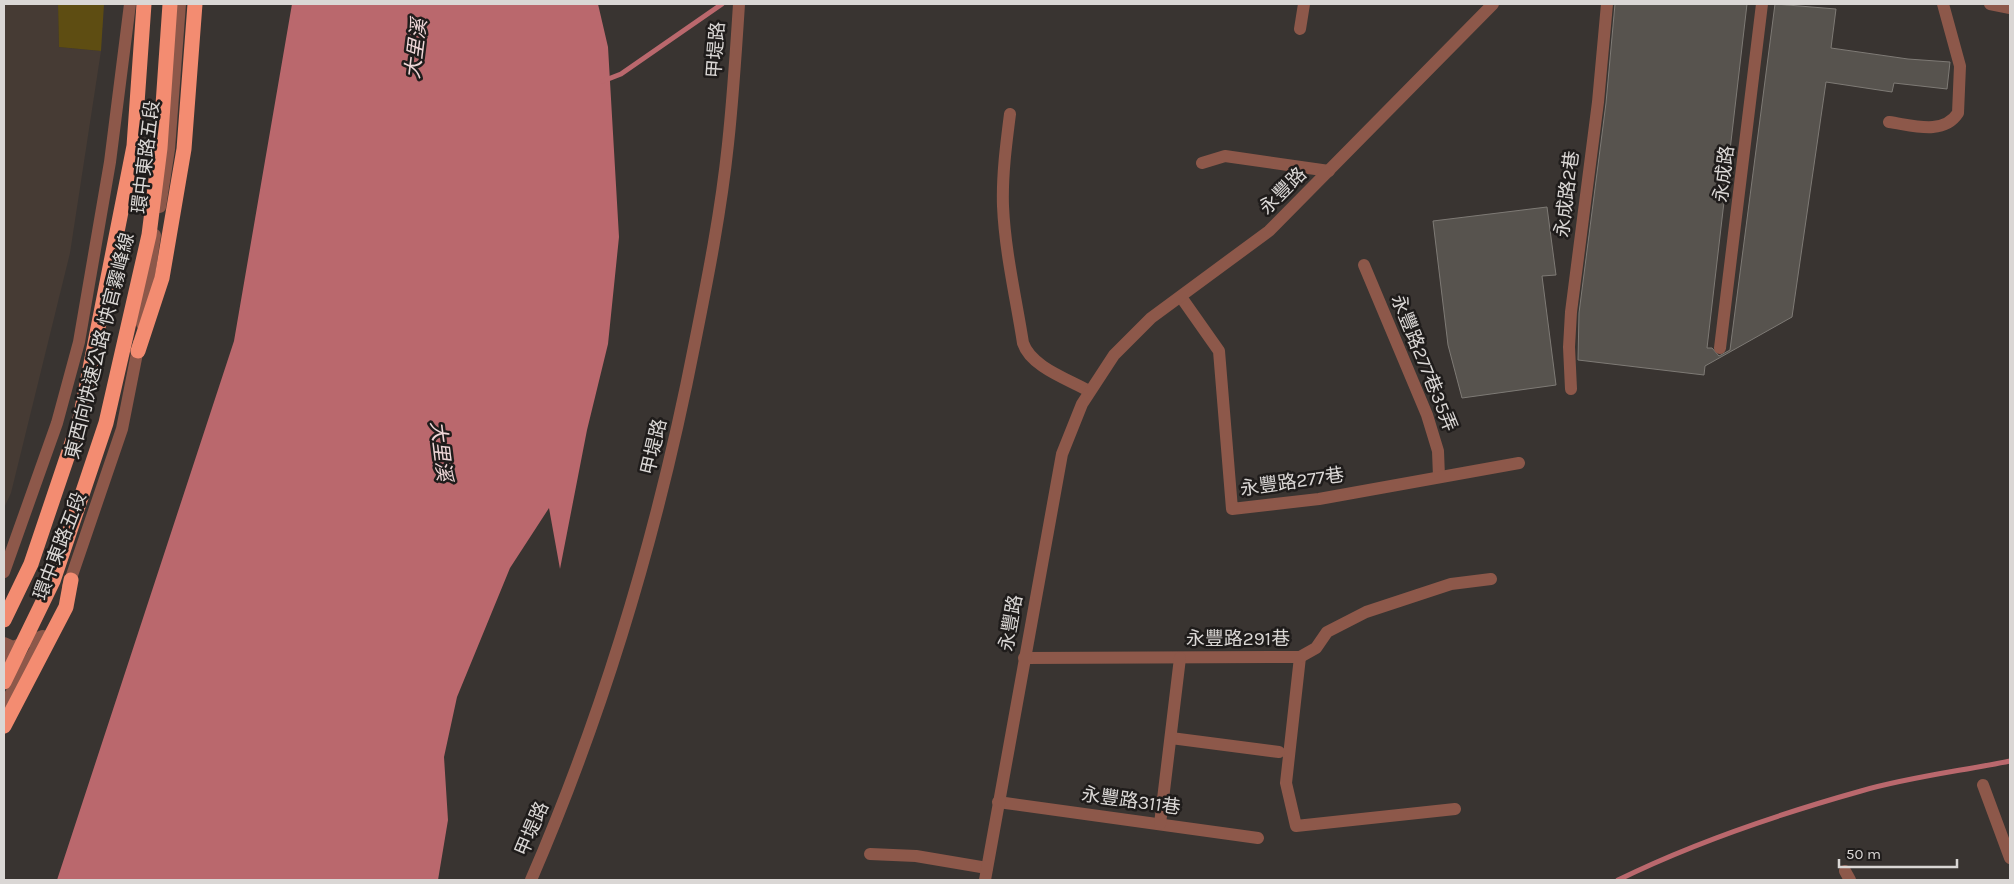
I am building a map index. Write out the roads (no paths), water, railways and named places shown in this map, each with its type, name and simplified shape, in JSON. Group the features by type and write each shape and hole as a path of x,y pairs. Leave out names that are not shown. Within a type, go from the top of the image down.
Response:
{"highway":[{"name":"東西向快速公路 快官霧峰線","path":"4,620 31,564 80,420 134,146 144,4"},
{"name":"東西向快速公路 快官霧峰線","path":"10,684 53,581 106,423 149,234 160,148 170,4"},
{"path":"138,351 162,278 182,158 195,4"},
{"path":"4,726 66,606 71,580"}],"street":[{"name":"環中東路五段","path":"4,572 57,423 78,342 110,162 130,4"},
{"name":"環中東路五段","path":"4,706 10,684 43,636 71,580 122,429 138,351 169,149 180,4"},
{"path":"1300,29 1304,4"},
{"name":"永豐路","path":"870,854 916,856 986,874 1062,454 1074,417 1089,391 1114,354 1151,318 1269,231 1493,4"},
{"name":"永成路2巷","path":"1571,389 1569,348 1571,312 1598,102 1607,4"},
{"name":"永成路","path":"1720,348 1762,4"},
{"path":"1889,122 1929,128 1943,126 1958,113 1960,66 1943,4"},
{"path":"1990,4 2010,8"},
{"name":"甲堤路","path":"530,880 578,763 632,608 657,517 687,386 721,200 728,144 738,6"},
{"path":"1010,114 1003,178 1003,208 1009,262 1023,343 1026,352 1040,364 1089,391"},
{"path":"1202,163 1225,156 1329,171"},
{"name":"永豐路277巷35弄","path":"1364,265 1428,414 1438,451 1439,477"},
{"name":"永豐路277巷","path":"1181,297 1219,351 1232,509 1320,499 1519,462"},
{"name":"永豐路291巷","path":"1024,658 1300,657 1316,648 1327,632 1366,612 1451,584 1491,579"},
{"path":"4,643 13,647 43,636"},
{"path":"4,654 7,655 10,684"},
{"path":"1300,657 1286,783 1296,826 1455,809"},
{"path":"1160,824 1180,658"},
{"path":"1171,738 1278,752"},
{"path":"1983,785 2010,858"},
{"name":"永豐路311巷","path":"998,802 1258,838"}],"water":[{"name":"大里溪","path":"292,4 598,4 608,47 619,237 608,344 587,430 560,569 549,508 510,568 457,697 444,757 448,820 438,880 57,880 234,341"}],"waterway":[{"path":"603,81 621,74 722,4"},
{"path":"1618,880 1707,841 1768,819 1830,800 1879,786 2010,761"}]}
